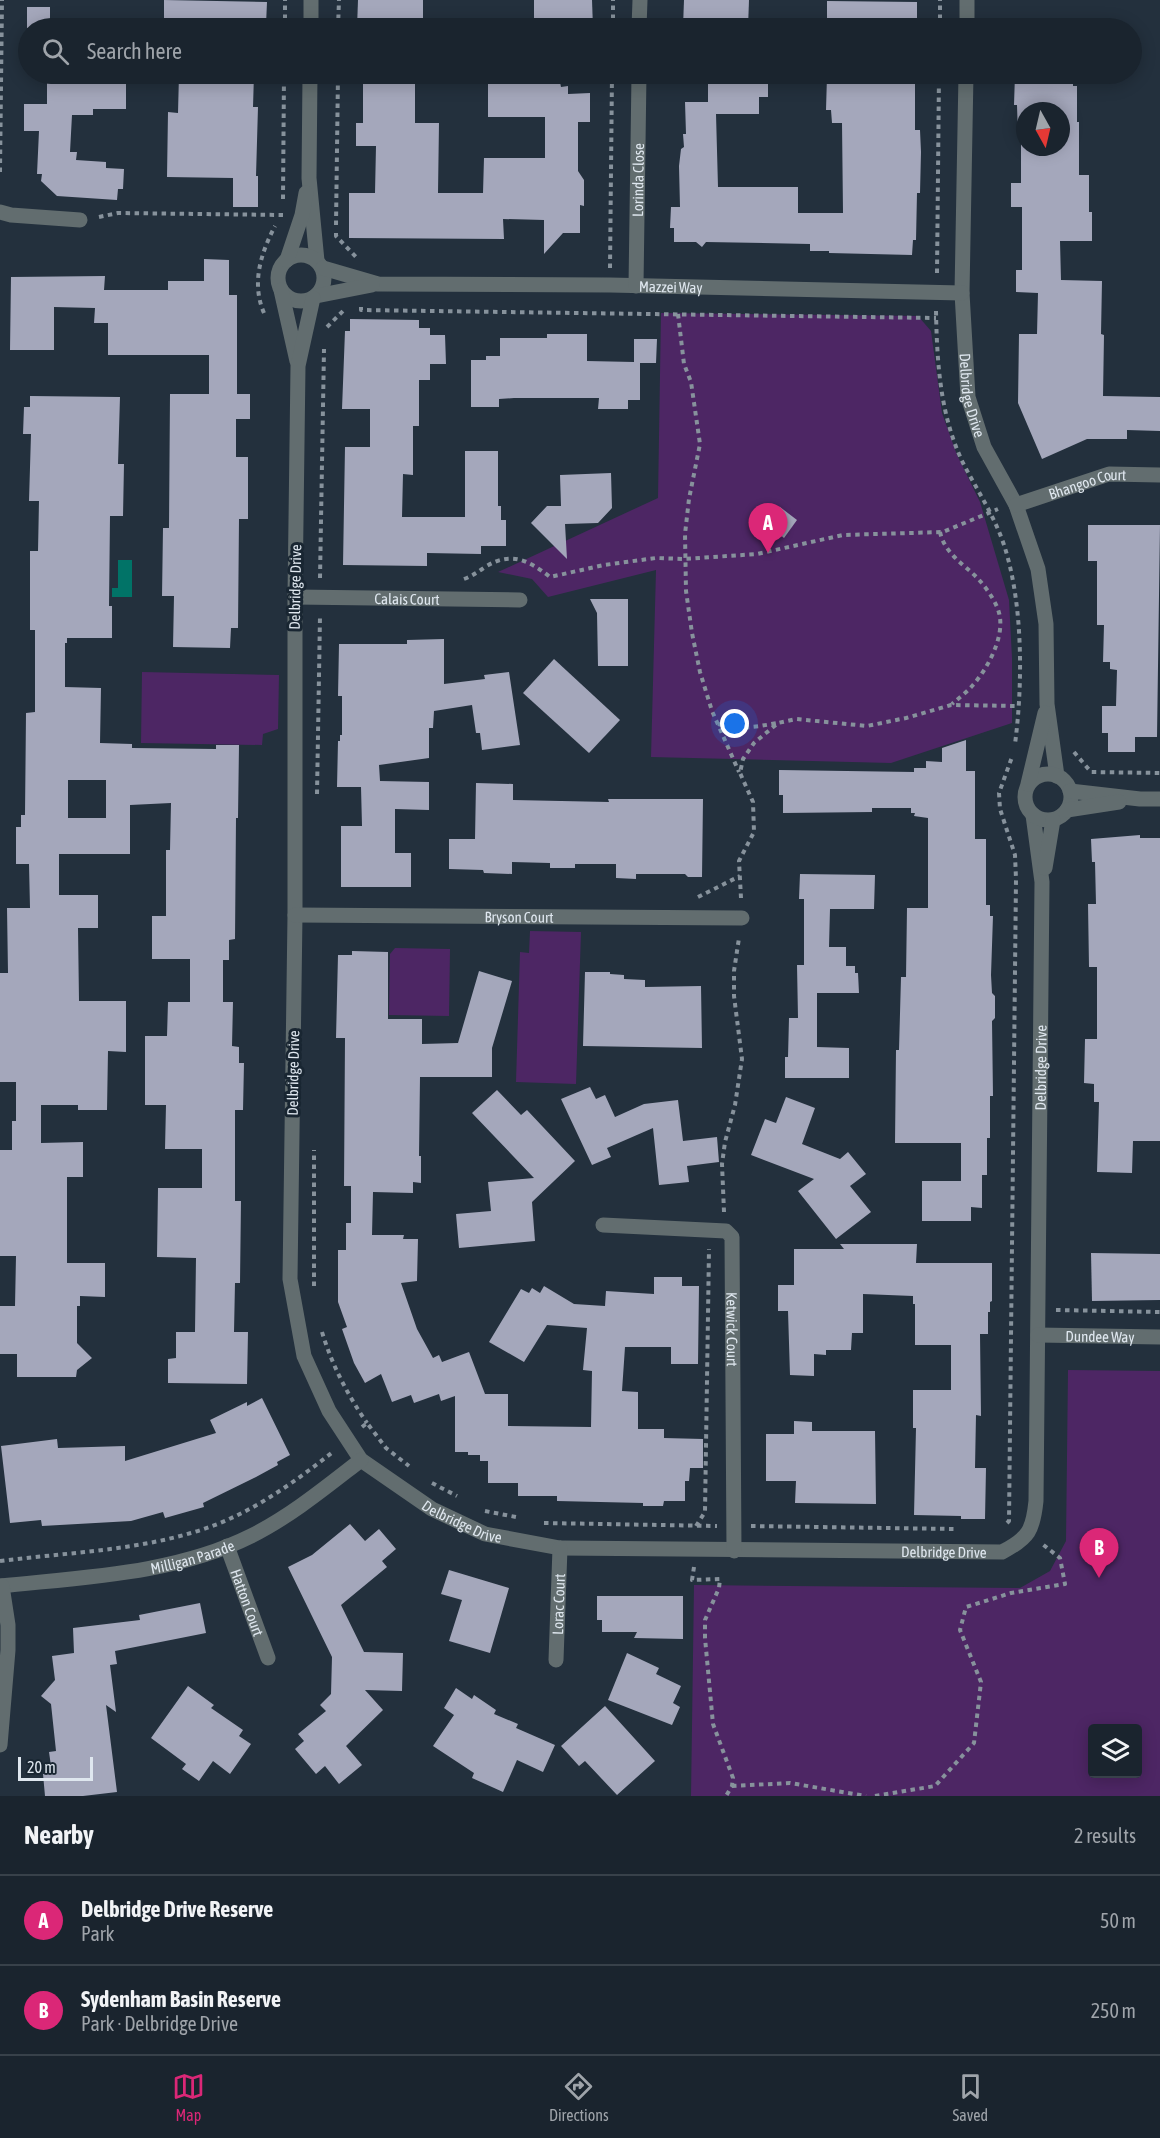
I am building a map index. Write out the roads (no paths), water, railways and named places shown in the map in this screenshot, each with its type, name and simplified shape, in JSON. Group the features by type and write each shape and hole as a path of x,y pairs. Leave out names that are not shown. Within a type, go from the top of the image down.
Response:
{"street":[{"path":"311,0 311,18"},
{"path":"639,18 640,0"},
{"path":"967,18 968,0"},
{"path":"310,84 309,178 324,284 315,297 299,302 292,300 281,290 278,277 282,265 287,260 306,255 320,265"},
{"name":"Lorinda Close","path":"636,286 639,84"},
{"name":"Delbridge Drive","path":"966,84 962,293 968,398 984,447 1017,505 1038,569 1046,624 1047,704 1057,776"},
{"path":"287,260 302,215 309,178"},
{"path":"0,212 11,215 80,220"},
{"name":"Mazzei Way","path":"320,265 378,284"},
{"name":"Mazzei Way","path":"315,297 378,284 610,285 962,293"},
{"name":"Delbridge Drive","path":"281,290 298,366"},
{"name":"Delbridge Drive","path":"315,297 298,366 295,915 290,1279 304,1356 329,1411 361,1460 432,1509 485,1534 560,1548 1002,1552 1028,1534 1034,1520 1036,1500 1042,882 1033,815"},
{"name":"Bhangoo Court","path":"1017,505 1109,474 1160,475"},
{"name":"Calais Court","path":"295,597 520,600"},
{"name":"Delbridge Drive","path":"1028,784 1047,704"},
{"path":"1041,774 1063,779 1070,791 1070,804 1067,810 1053,820 1039,819 1028,810 1024,797 1028,784 1041,774"},
{"path":"1070,791 1160,799"},
{"path":"1067,810 1140,799"},
{"name":"Delbridge Drive","path":"1042,882 1053,820"},
{"name":"Bryson Court","path":"295,915 742,918"},
{"name":"Ketwick Court","path":"603,1225 726,1231 732,1237 734,1551"},
{"name":"Dundee Way","path":"1038,1335 1160,1336"},
{"name":"Milligan Parade","path":"1,1586 183,1562 227,1546 282,1519 361,1460"},
{"name":"Hatton Court","path":"227,1546 268,1659"},
{"name":"Lorac Court","path":"556,1660 560,1548"},
{"path":"0,1745 8,1650 8,1625 1,1586"}],"place":[{"name":"Delbridge Drive Reserve","path":"768,553"},
{"name":"Sydenham Basin Reserve","path":"1099,1578"}]}
